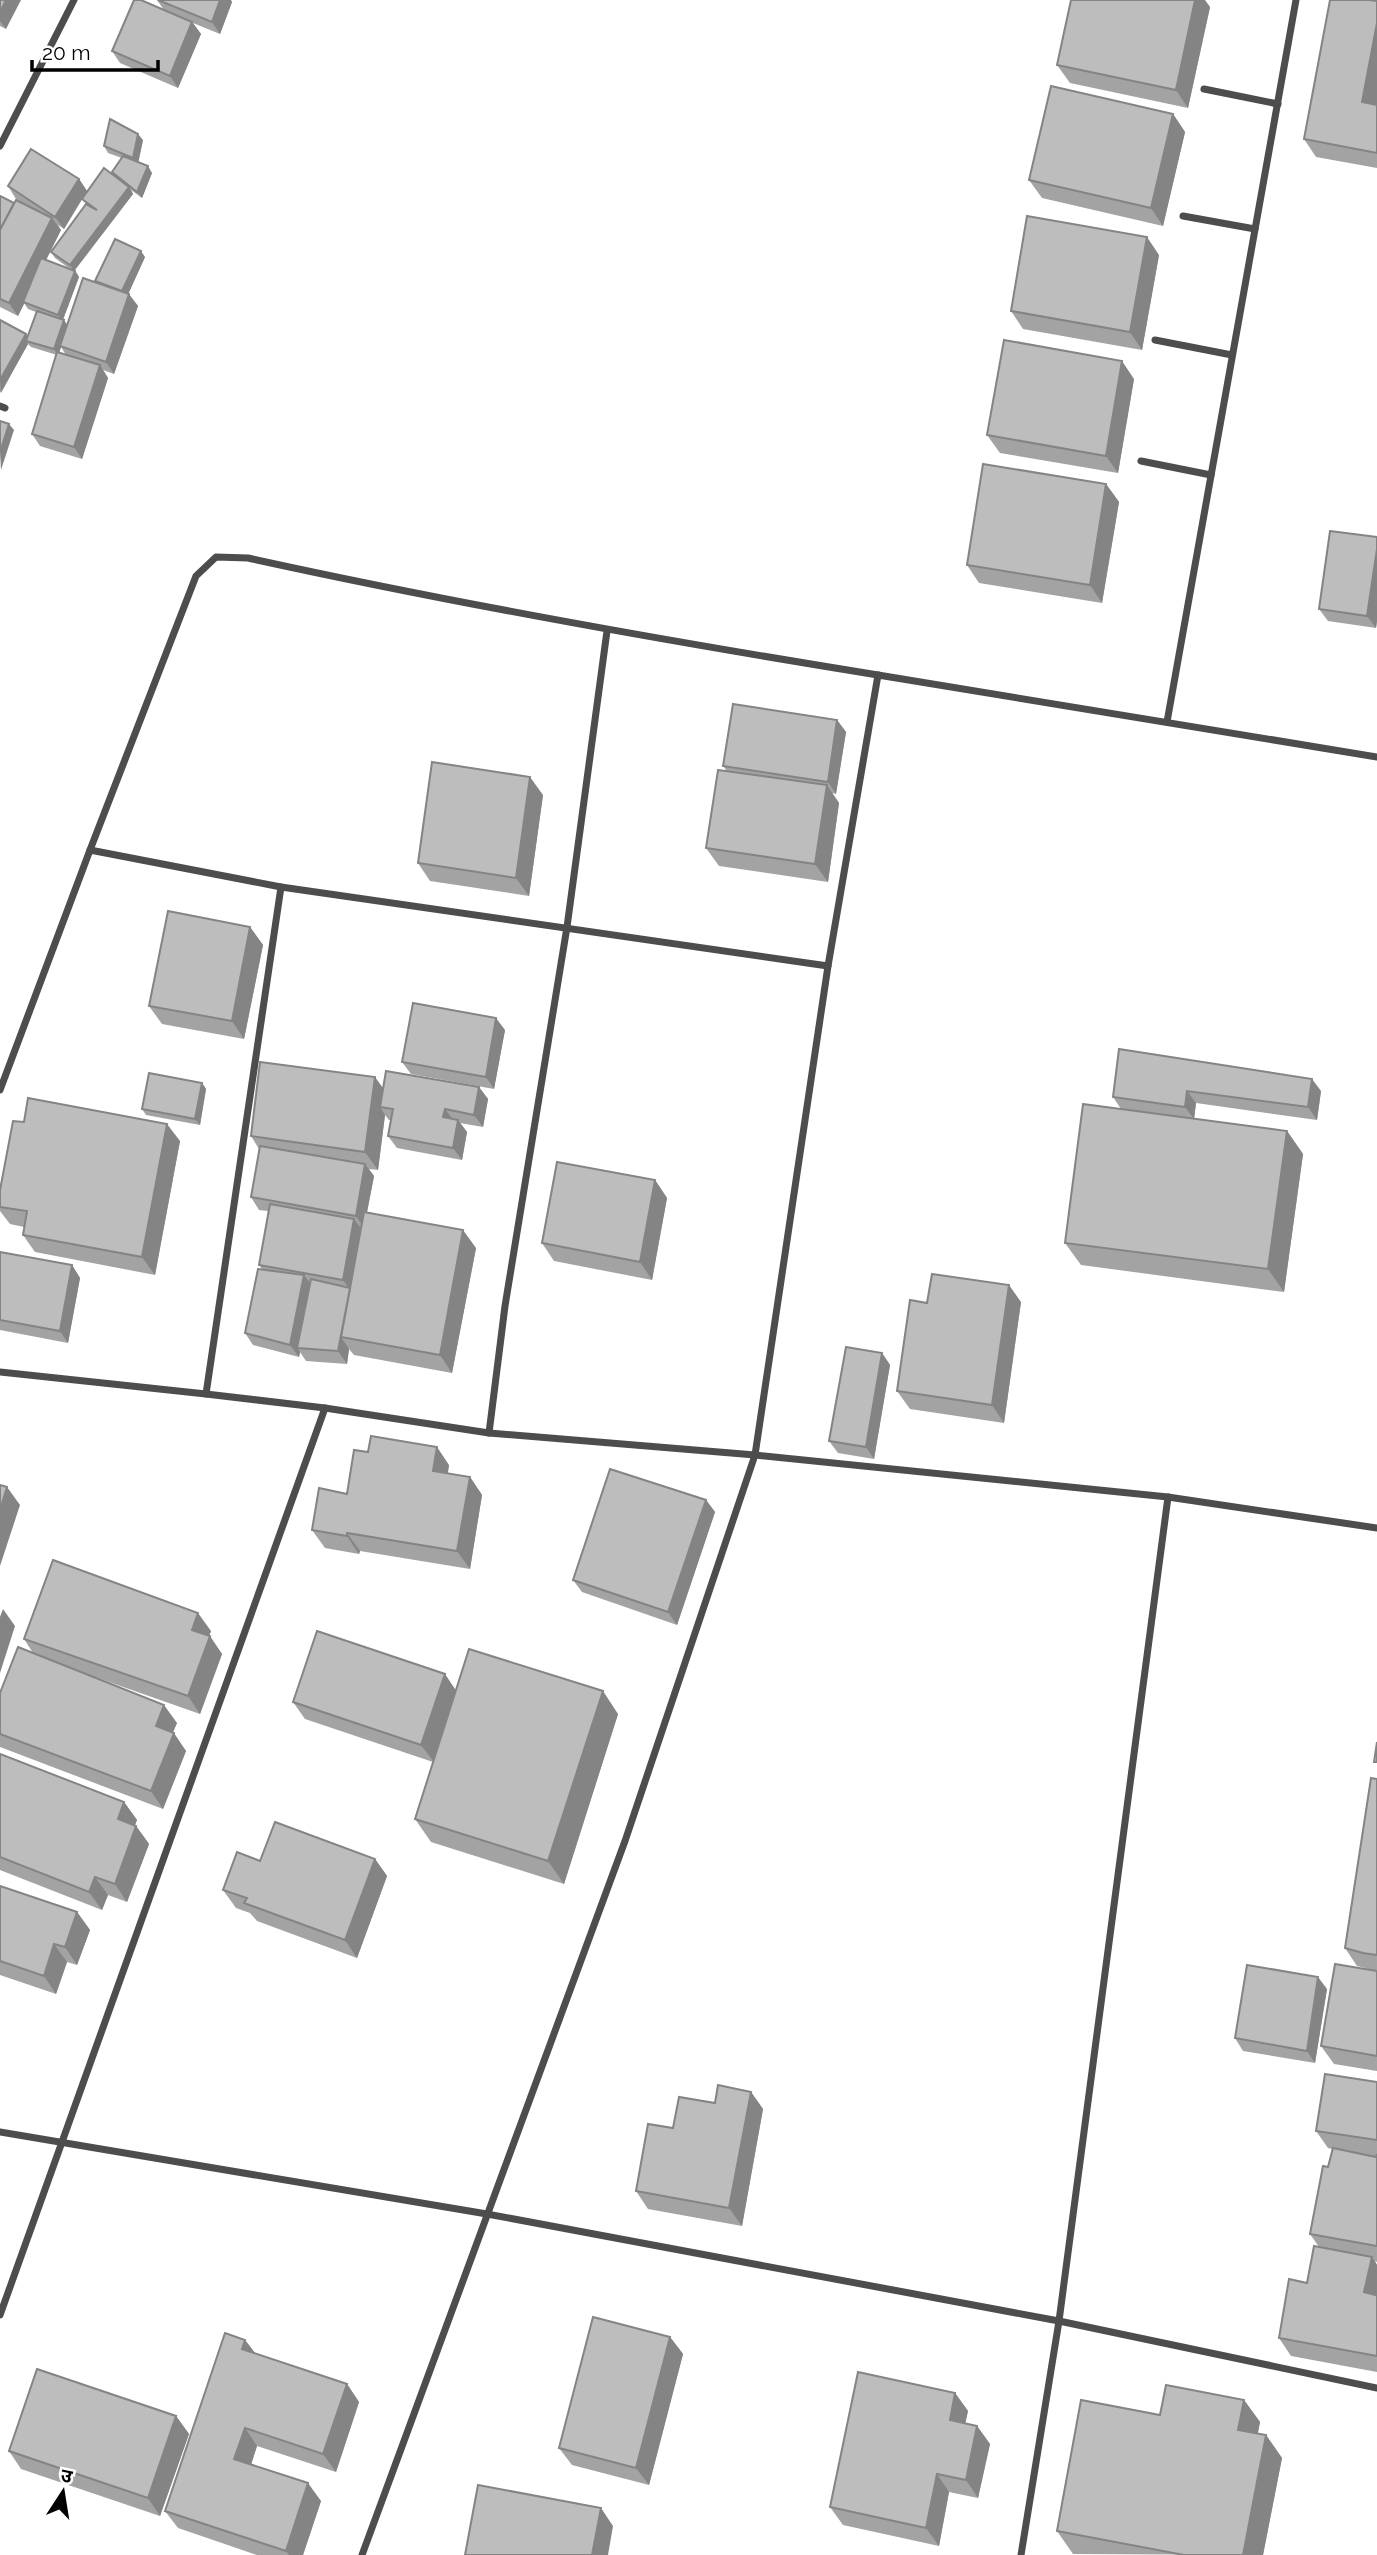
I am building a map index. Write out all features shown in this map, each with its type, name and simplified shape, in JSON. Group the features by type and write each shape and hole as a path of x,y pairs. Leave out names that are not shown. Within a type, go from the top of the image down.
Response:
{"street":[{"path":"0,146 74,0"},
{"path":"1167,722 1296,0"},
{"path":"1204,89 1278,104"},
{"path":"1183,216 1255,229"},
{"path":"1155,340 1233,355"},
{"path":"1141,461 1211,475"},
{"path":"0,1090 196,576 216,557 248,558 439,600 607,631 1377,757"},
{"path":"489,1433 505,1306 567,927 607,631"},
{"path":"362,2555 625,1841 755,1455 828,966 878,675"},
{"path":"90,850 281,887 828,966"},
{"path":"206,1394 281,887"},
{"path":"0,1372 325,1408 489,1433 755,1455 1168,1497 1377,1528"},
{"path":"0,2315 3,2297 61,2144 325,1408"},
{"path":"1021,2555 1059,2321 1168,1497"},
{"path":"0,2132 487,2214 1059,2321 1377,2388"}],"building":[{"path":"0,0 6,0 0,12"},
{"path":"134,0 141,0 192,22 170,76 112,51"},
{"path":"158,0 220,0 212,22"},
{"path":"1071,0 1195,0 1176,90 1057,65"},
{"path":"1330,0 1377,1 1377,23 1362,102 1377,105 1377,153 1304,139"},
{"path":"1051,86 1173,114 1151,208 1029,180"},
{"path":"110,119 138,134 133,158 104,146"},
{"path":"31,149 79,179 55,217 8,186"},
{"path":"123,156 148,166 137,192 112,172"},
{"path":"104,168 129,187 70,265 51,252 86,204 97,210 82,199"},
{"path":"0,196 14,203 0,230"},
{"path":"16,200 52,218 9,303 0,299 0,230"},
{"path":"1027,216 1147,237 1130,332 1011,311"},
{"path":"115,239 141,251 122,291 95,281"},
{"path":"41,258 75,271 58,315 23,302"},
{"path":"83,278 129,294 106,362 60,346"},
{"path":"37,311 64,320 54,349 26,341"},
{"path":"0,320 26,334 0,380"},
{"path":"1004,340 1122,361 1106,456 987,435"},
{"path":"57,352 100,365 74,447 32,434"},
{"path":"0,421 9,424 0,452"},
{"path":"983,464 1106,484 1090,585 967,565"},
{"path":"1330,531 1377,537 1367,616 1319,609"},
{"path":"733,704 837,720 828,782 723,766"},
{"path":"432,762 530,777 516,878 418,863"},
{"path":"718,770 827,785 815,864 706,848"},
{"path":"168,911 250,927 232,1021 149,1006"},
{"path":"413,1003 496,1018 486,1077 402,1062"},
{"path":"1119,1049 1312,1079 1308,1107 1187,1091 1185,1107 1113,1097"},
{"path":"260,1062 375,1077 365,1152 251,1136"},
{"path":"386,1071 479,1087 474,1115 445,1109 443,1117 458,1120 453,1148 388,1136 393,1109 380,1107"},
{"path":"149,1073 202,1083 195,1119 142,1109"},
{"path":"28,1098 167,1124 142,1257 23,1235 27,1211 0,1207 0,1190 13,1121 24,1122"},
{"path":"1083,1104 1287,1131 1268,1269 1065,1243"},
{"path":"260,1146 365,1164 356,1216 251,1197"},
{"path":"557,1162 655,1180 640,1262 542,1243"},
{"path":"270,1204 354,1219 343,1280 259,1265"},
{"path":"364,1212 463,1230 440,1355 341,1337"},
{"path":"0,1252 72,1265 60,1331 0,1320"},
{"path":"258,1269 304,1275 290,1345 245,1333"},
{"path":"932,1274 1009,1285 992,1405 897,1391 910,1300 927,1303"},
{"path":"311,1279 350,1288 338,1351 297,1348"},
{"path":"846,1347 882,1353 866,1447 829,1441"},
{"path":"371,1436 437,1447 433,1471 470,1477 457,1551 312,1530 319,1488 347,1494 354,1450 368,1452"},
{"path":"610,1469 706,1500 668,1612 573,1580"},
{"path":"0,1485 7,1487 0,1510"},
{"path":"53,1560 198,1613 192,1630 210,1636 188,1696 24,1639"},
{"path":"317,1631 445,1674 421,1745 293,1702"},
{"path":"18,1647 164,1705 156,1726 174,1733 151,1791 0,1734 0,1693"},
{"path":"469,1649 603,1691 548,1861 415,1819"},
{"path":"0,1754 124,1802 118,1819 136,1826 115,1884 95,1877 89,1892 0,1857"},
{"path":"1371,1778 1377,1779 1377,1955 1345,1948"},
{"path":"275,1822 375,1859 345,1940 244,1903 247,1898 223,1890 237,1852 260,1861"},
{"path":"0,1886 77,1912 65,1947 54,1944 44,1976 0,1961"},
{"path":"1335,1964 1377,1971 1377,2056 1321,2046"},
{"path":"1247,1965 1318,1977 1307,2051 1235,2038"},
{"path":"1325,2074 1377,2082 1377,2140 1316,2131"},
{"path":"718,2085 751,2092 729,2208 636,2191 648,2124 673,2128 679,2097 715,2103"},
{"path":"1333,2148 1376,2157 1377,2154 1377,2246 1310,2234 1323,2166 1328,2167"},
{"path":"1314,2246 1372,2257 1364,2292 1375,2295 1377,2283 1377,2356 1279,2338 1289,2279 1307,2283"},
{"path":"593,2317 670,2337 636,2468 559,2448"},
{"path":"225,2333 245,2340 242,2349 347,2384 323,2454 245,2428 234,2459 308,2483 286,2551 165,2511"},
{"path":"37,2369 176,2416 148,2498 9,2451"},
{"path":"858,2372 955,2393 950,2420 977,2426 966,2480 937,2474 926,2528 830,2507"},
{"path":"1166,2385 1244,2400 1238,2430 1266,2435 1243,2555 1184,2555 1057,2531 1081,2400 1160,2415"},
{"path":"478,2485 601,2508 592,2555 465,2555"}]}
